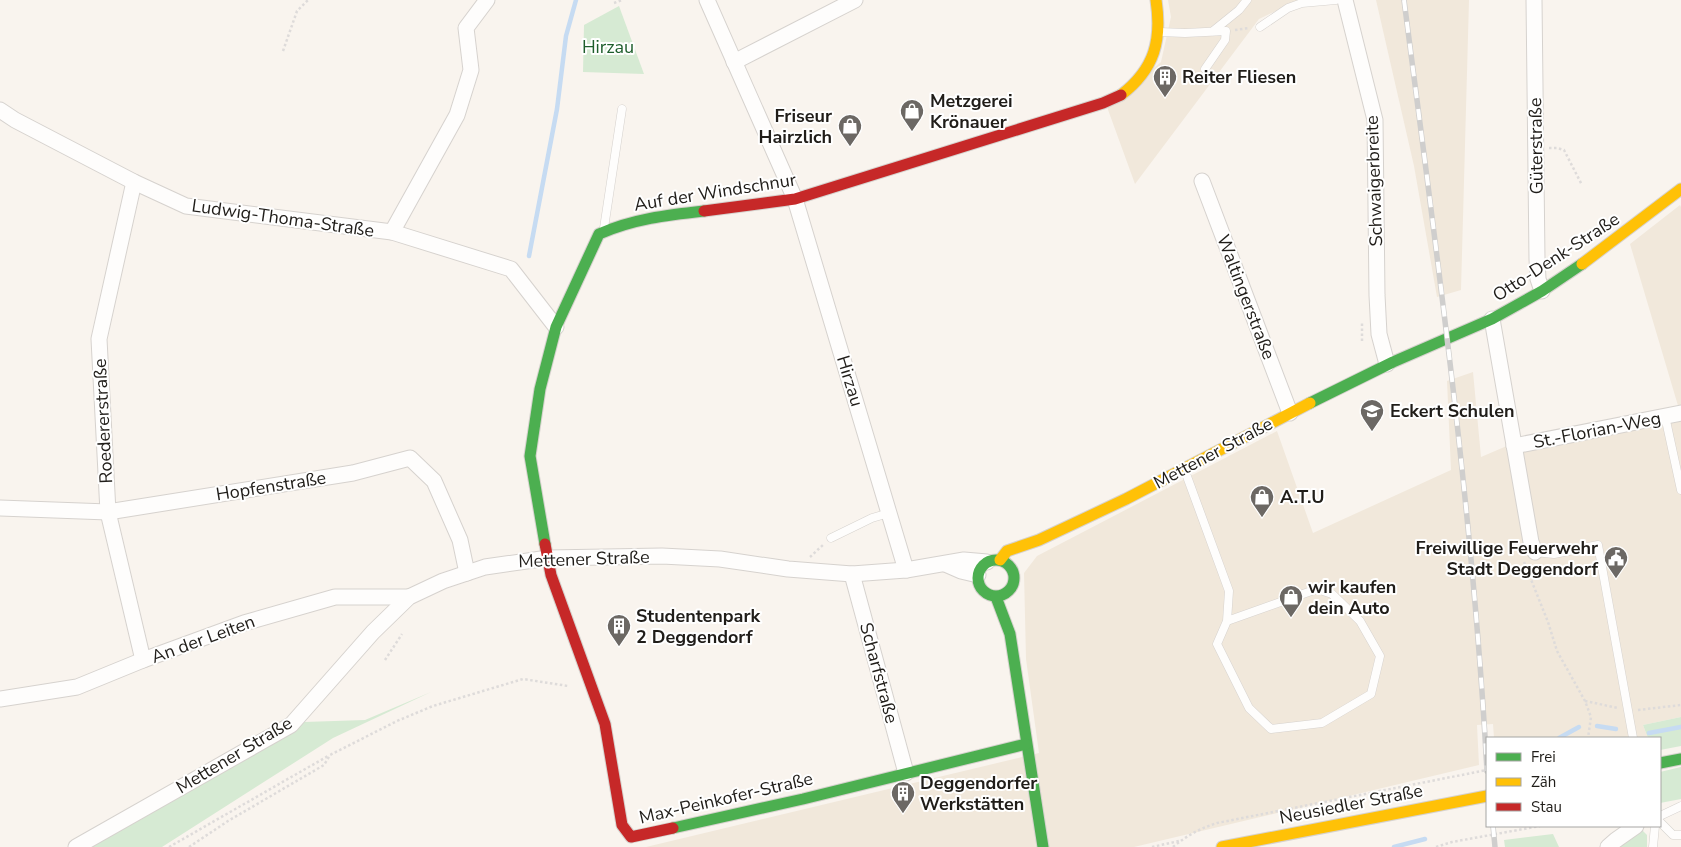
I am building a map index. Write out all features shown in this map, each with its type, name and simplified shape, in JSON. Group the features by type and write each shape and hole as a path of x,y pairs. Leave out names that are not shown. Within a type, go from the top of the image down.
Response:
{"street":[{"path":"392,232 457,115 471,70 466,28 487,0"},
{"name":"Hirzau","path":"708,0 795,199 906,570"},
{"path":"734,62 855,0"},
{"path":"1156,0 1160,32"},
{"name":"Schwaigerbreite","path":"1345,0 1375,120 1377,296 1379,334 1387,364"},
{"name":"Güterstraße","path":"1534,0 1537,259 1538,279 1542,291"},
{"name":"Auf der Windschnur","path":"604,232 619,225 648,218 795,199 1103,103 1123,94 1140,79 1150,64 1156,50 1160,32"},
{"name":"Ludwig-Thoma-Straße","path":"0,110 15,120 134,182 186,206 392,232 511,269 556,327"},
{"name":"Waltingerstraße","path":"1202,181 1290,413"},
{"name":"Roedererstraße","path":"134,182 99,339 108,512 143,660"},
{"name":"Otto-Denk-Straße","path":"1387,364 1492,319 1542,291 1603,250 1681,189"},
{"path":"548,558 530,456 540,389 556,327 599,234 604,232"},
{"name":"St.-Florian-Weg","path":"1492,319 1535,552"},
{"name":"Mettener Straße","path":"76,847 291,725 373,632 409,596 443,581 496,565 548,558 662,556 720,558 788,569 852,574 906,570 964,560 994,561 1008,551 1039,540 1126,499 1387,364"},
{"name":"St.-Florian-Weg","path":"1514,446 1681,414"},
{"name":"Hopfenstraße","path":"0,508 108,512 353,472 410,458 434,481 460,540 467,573"},
{"name":"Mettener Straße","path":"1018,563 1039,540"},
{"name":"Max-Peinkofer-Straße","path":"548,558 551,575 605,724 622,825 631,837 803,799 906,772 1026,744"},
{"path":"1010,600 1000,596 987,595 980,588 978,579 980,570 994,561 1007,564 1018,563 1010,600 1013,617 1010,634"},
{"name":"Mettener Straße","path":"945,564 961,571 978,575"},
{"name":"Scharfstraße","path":"852,574 906,772"},
{"name":"An der Leiten","path":"0,699 77,687 143,660 244,623 336,598 409,596"},
{"path":"996,597 1010,634 1026,744 1044,847 1052,847"},
{"path":"1661,763 1681,759"},
{"name":"Neusiedler Straße","path":"1222,847 1486,796"},
{"path":"1608,847 1635,827"}],"lane":[{"path":"1213,31 1239,10 1247,0"},
{"path":"1260,27 1288,8 1302,3 1336,0"},
{"path":"1160,32 1226,31 1226,40 1205,70"},
{"path":"604,232 622,109"},
{"path":"1665,416 1681,490"},
{"path":"1184,468 1228,591 1227,621 1217,644 1249,708 1271,729 1322,723 1371,694 1380,656 1360,621 1332,594 1316,589 1227,621"},
{"path":"831,538 872,518 889,513"},
{"path":"1535,552 1554,554 1598,545 1633,737"},
{"path":"1661,816 1681,806"},
{"path":"1661,823 1673,835 1681,835"},
{"path":"1653,847 1655,827"}],"path":[{"path":"283,51 298,11 308,0"},
{"path":"614,4 622,0"},
{"path":"1226,31 1260,27"},
{"path":"1544,149 1557,148 1564,150 1582,185"},
{"path":"1362,341 1363,316"},
{"path":"802,570 806,561 831,538"},
{"path":"1530,572 1557,651 1585,701 1591,717 1588,737"},
{"path":"385,660 402,634"},
{"path":"169,847 330,755 397,721 433,706 523,679 568,686"},
{"path":"189,847 324,766 330,755"},
{"path":"1174,847 1180,841 1204,827 1217,823 1486,770"},
{"path":"1436,847 1452,842 1534,827"},
{"path":"1152,847 1180,841"}],"shaded area":[{"path":"1168,0 1299,0 1259,19 1135,184 1107,107 1161,62 1171,17"},
{"path":"1376,0 1469,0 1461,290 1437,297 1414,166"},
{"path":"1680,205 1681,717 1643,725 1648,737 1494,737 1493,724 1477,725 1479,765 1134,847 646,847 1039,753 1026,659 1024,573 1037,556 1277,431 1313,533 1451,470 1447,381 1473,372 1481,457 1523,439 1679,409 1630,244"}],"green space":[{"name":"Hirzau","path":"619,6 644,74 583,72 584,25"},
{"path":"431,692 333,738 162,847 88,847 304,722 365,720"},
{"path":"1681,717 1681,746 1661,750 1661,737 1648,737 1643,725"},
{"path":"1681,767 1681,799 1661,803 1661,772"},
{"path":"1642,830 1647,835 1647,847 1613,847"},
{"path":"1553,834 1559,847 1505,847 1504,840"}],"waterway":[{"path":"529,256 557,109 566,36 576,0"},
{"path":"1597,726 1616,729"},
{"path":"1561,737 1579,727"},
{"path":"1649,733 1681,727"},
{"path":"1394,847 1425,839"}],"railway":[{"path":"1404,0 1453,385 1473,578 1486,755"},
{"path":"1493,827 1495,847"}],"traffic: fast":[{"path":"545,544 530,456 540,389 556,327 599,234 637,221 704,211"},
{"path":"1310,403 1393,362 1492,319 1542,291 1582,264"},
{"path":"996,560 1003,561 1009,565 1013,571 1014,578 1013,585 1009,591 1003,595 996,596 989,595 983,591 979,585 978,578 979,571 983,565 989,561 996,560"},
{"path":"996,597 1010,634 1043,847"},
{"path":"673,828 803,799 1026,744"},
{"path":"1661,763 1681,759"}],"traffic: slow":[{"path":"1121,95 1142,75 1154,53 1158,28 1156,0"},
{"path":"1582,264 1681,189"},
{"path":"1000,560 1007,551 1039,540 1126,499 1310,403"},
{"path":"1222,847 1486,796"}],"traffic: jam":[{"path":"704,211 795,199 1103,103 1121,95"},
{"path":"545,544 551,575 605,724 622,825 631,837 673,828"}],"place":[{"name":"Reiter Fliesen","path":"1165,98"},
{"name":"Metzgerei Krönauer","path":"912,132"},
{"name":"Friseur Hairzlich","path":"850,147"},
{"name":"Eckert Schulen","path":"1372,432"},
{"name":"A.T.U","path":"1262,518"},
{"name":"Freiwillige Feuerwehr Stadt Deggendorf","path":"1616,579"},
{"name":"wir kaufen dein Auto","path":"1291,618"},
{"name":"Studentenpark 2 Deggendorf","path":"619,647"},
{"name":"Deggendorfer Werkstätten","path":"903,814"}]}
